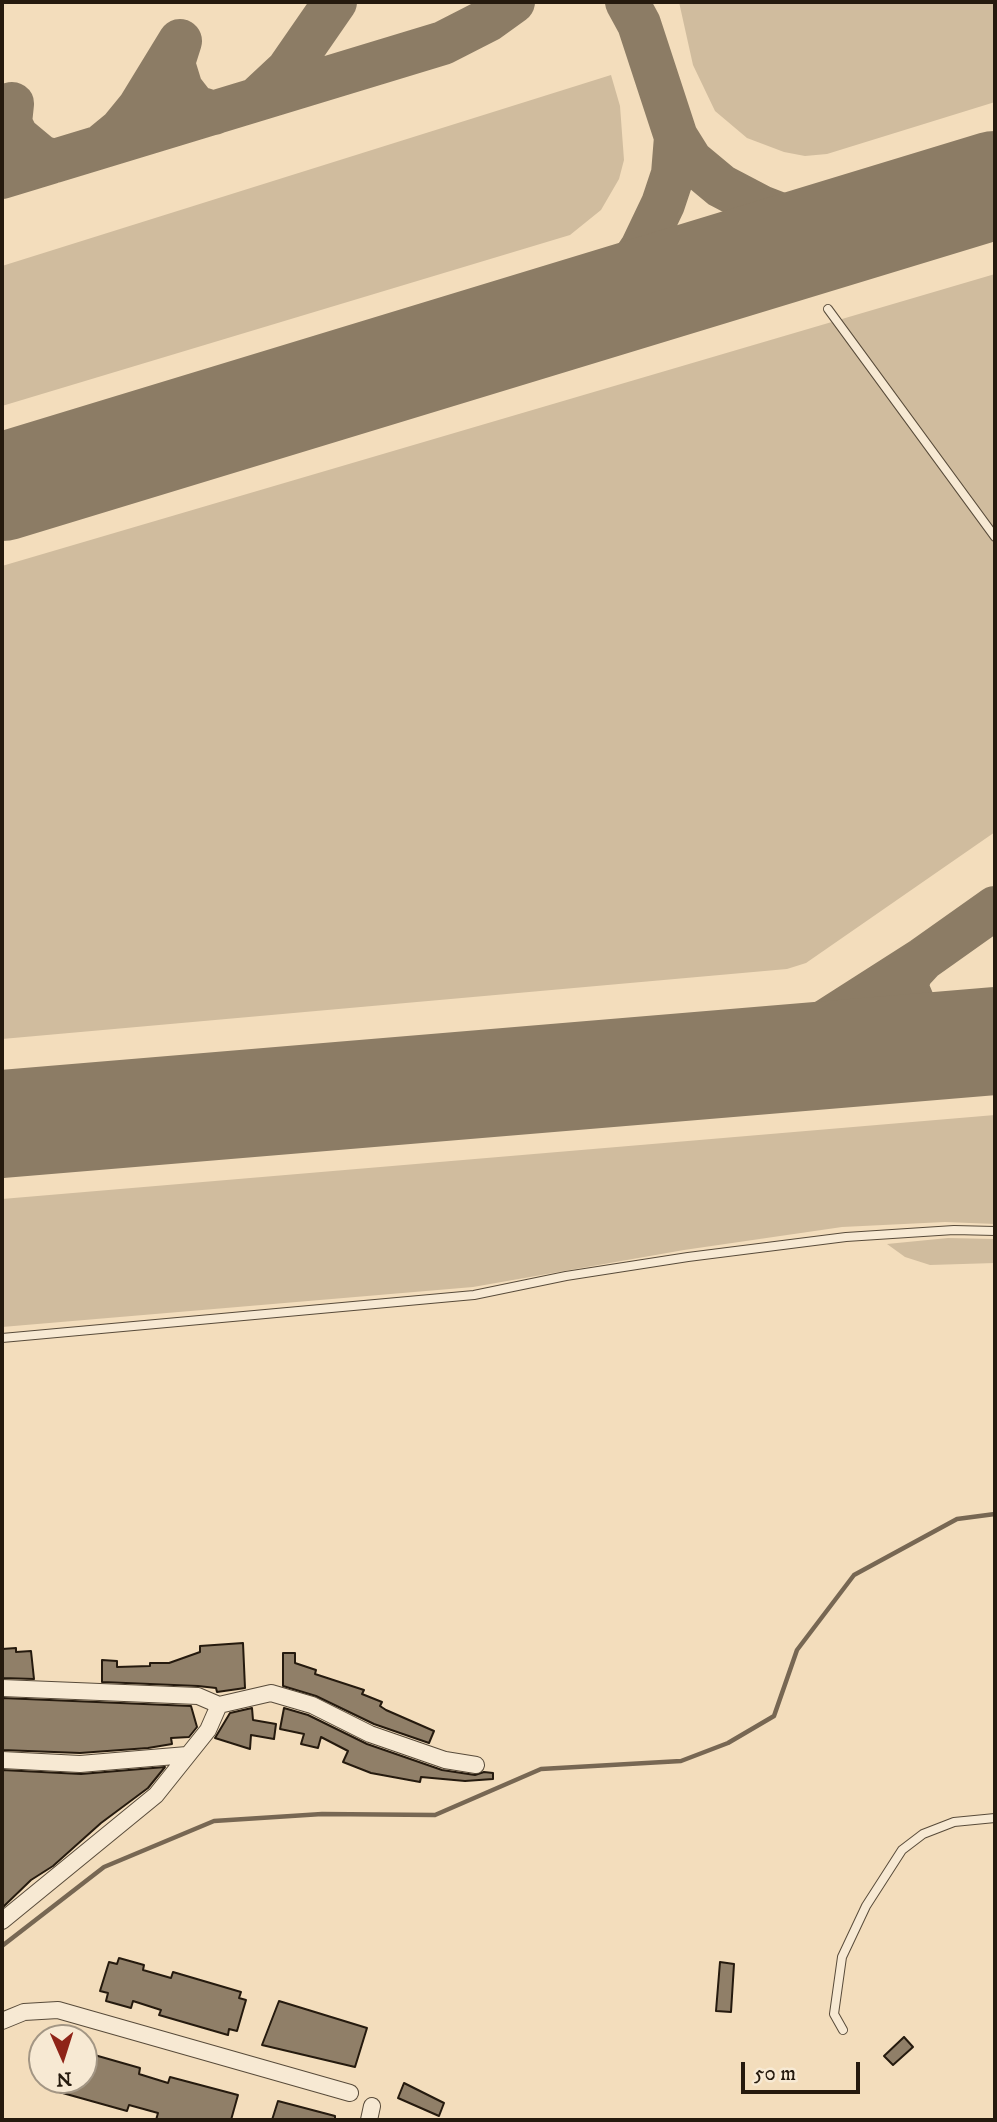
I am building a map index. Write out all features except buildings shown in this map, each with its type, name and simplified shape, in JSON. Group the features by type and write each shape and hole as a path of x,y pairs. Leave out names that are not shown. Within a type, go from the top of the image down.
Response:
{"street":[{"path":"2,1688 198,1696 219,1705 271,1693 312,1705 382,1738 445,1760 475,1765"},
{"path":"2,1921 156,1795 208,1730 219,1705"},
{"path":"2,1760 80,1763 187,1755"},
{"path":"2,2021 24,2012 58,2010 350,2093"}],"lane":[{"path":"828,309 995,537"},
{"path":"2,1338 474,1295 647,1263 846,1237 954,1230 995,1231"},
{"path":"843,2030 834,2014 842,1957 866,1906 902,1850 923,1834 954,1822 995,1818"}],"shaded area":[{"path":"679,2 995,2 995,102 827,154 805,156 784,152 747,138 715,111 693,65"},
{"path":"611,75 620,106 624,160 619,179 601,210 570,235 2,406 2,266"},
{"path":"995,274 995,832 806,963 787,969 2,1039 2,566"},
{"path":"995,1115 995,1224 945,1222 842,1227 684,1250 473,1287 2,1327 2,1199"},
{"path":"948,1238 995,1239 995,1263 930,1265 905,1257 887,1244"}],"waterway":[{"path":"2,1946 104,1867 214,1821 322,1814 435,1815 541,1769 681,1761 728,1743 774,1716 797,1650 854,1575 957,1519 995,1514"}],"taxiway":[{"path":"258,98 288,70 335,2"},
{"path":"2,177 443,43 488,20 513,2"},
{"path":"627,2 639,24 676,137"},
{"path":"104,144 121,130 139,108 180,41 173,63 181,89 195,107 214,113"},
{"path":"2,118 12,104 10,123 17,137 41,157 54,161"},
{"path":"605,303 642,248 663,204 673,174 676,137 691,161 721,186 761,207 831,234"},
{"path":"765,1060 923,959 995,908"},
{"path":"923,959 911,972 906,986 917,1012 931,1022 958,1033 995,1038"}],"runway":[{"path":"2,487 995,185"},
{"path":"2,1124 995,1041"}]}
